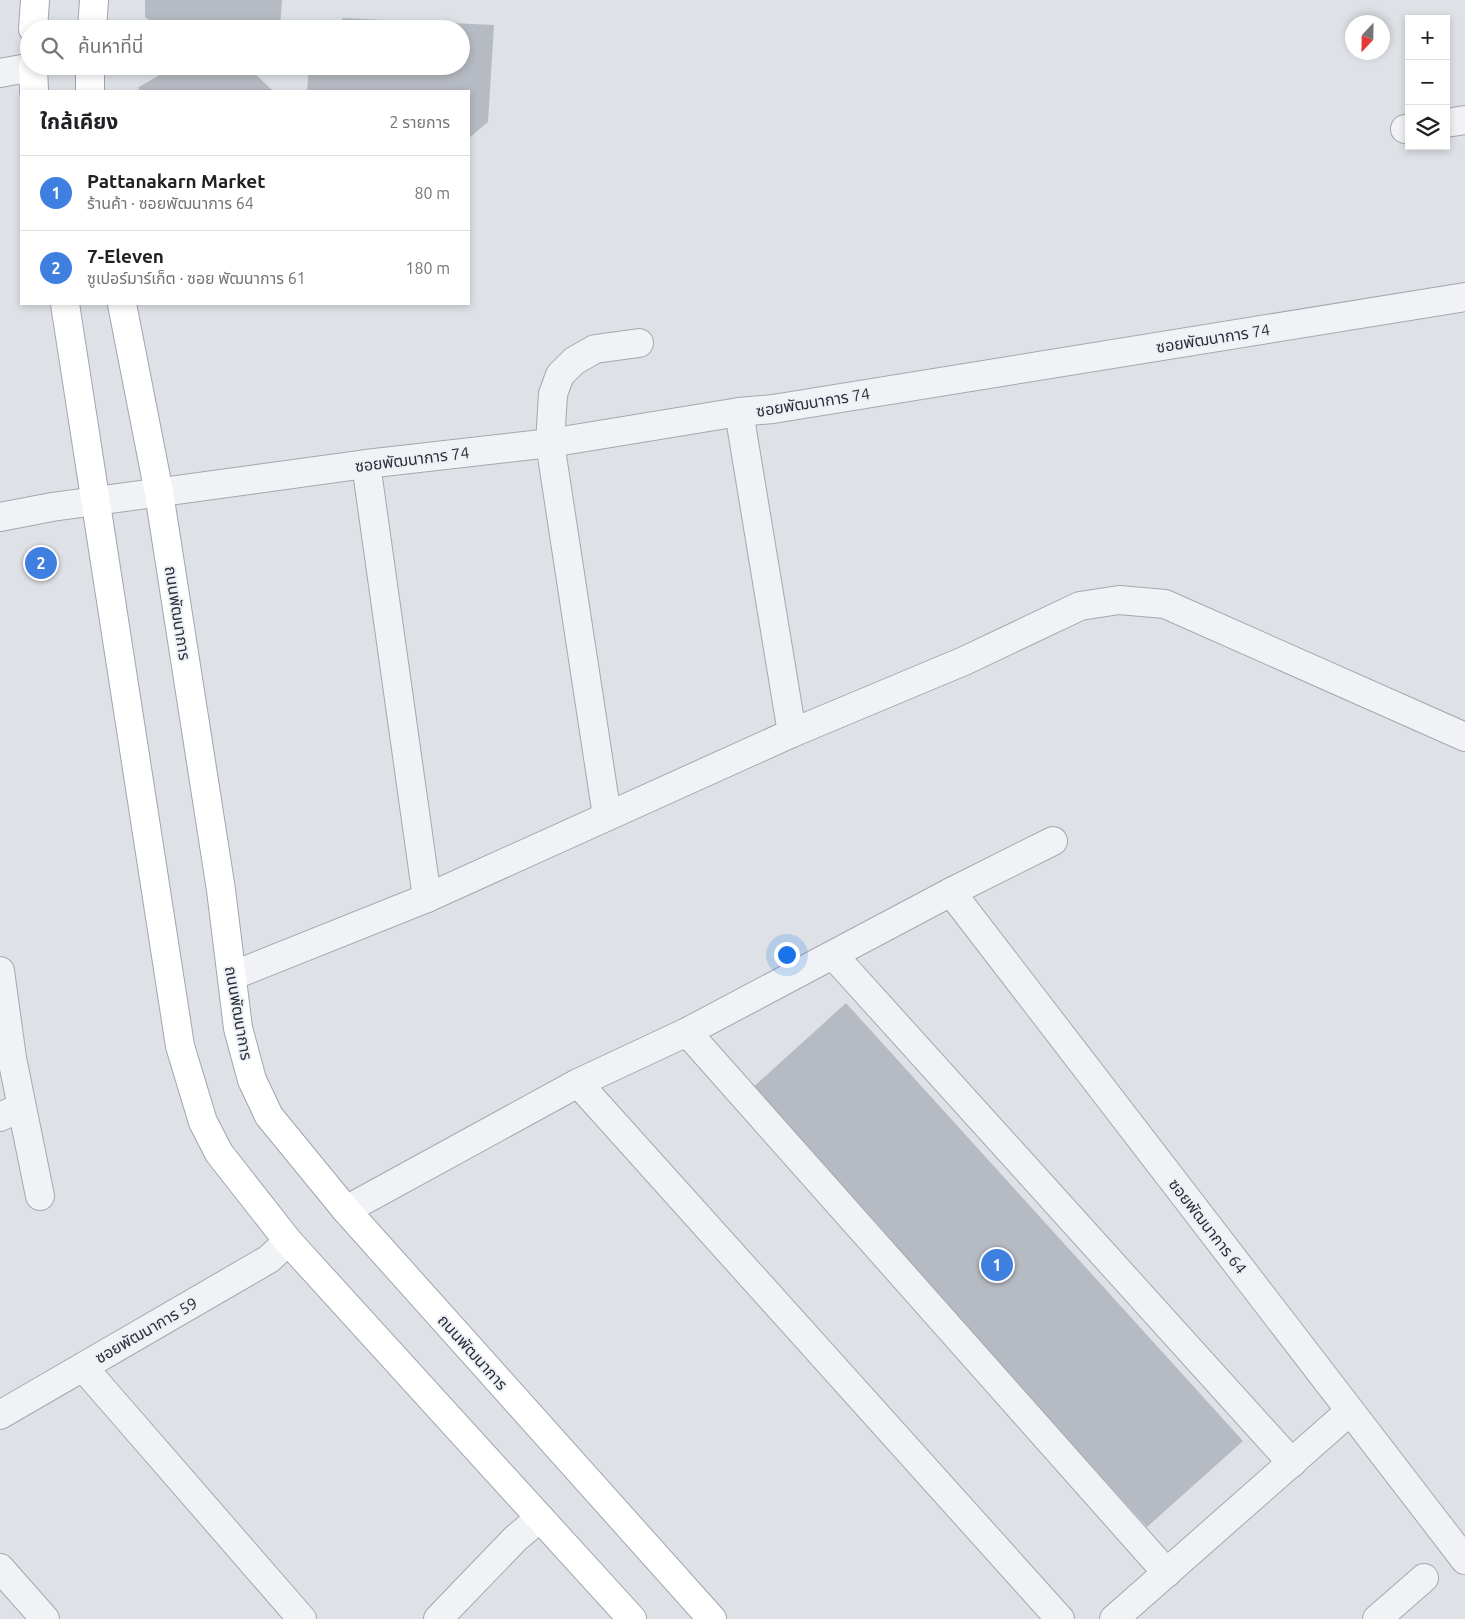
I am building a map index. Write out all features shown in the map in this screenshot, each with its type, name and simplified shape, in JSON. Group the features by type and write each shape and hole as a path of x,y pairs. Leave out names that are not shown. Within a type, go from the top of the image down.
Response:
{"main road":[{"path":"34,20 35,0"},
{"path":"93,20 94,0"},
{"path":"90,75 90,90"},
{"path":"65,305 182,1055 203,1122 219,1153 288,1241 632,1619"},
{"name":"ถนนพัฒนาการ","path":"122,305 159,493 221,890 238,1028 252,1080 269,1116 346,1210 712,1619"}],"street":[{"path":"0,73 20,74"},
{"path":"1450,122 1465,120"},
{"name":"ซอยพัฒนาการ 74","path":"0,517 97,501 366,464 550,443 739,412 817,402 1465,297"},
{"path":"608,816 550,443 553,394 560,375 574,362 595,349 639,343"},
{"path":"739,412 792,733"},
{"path":"366,464 427,898"},
{"path":"232,976 427,898 792,733 964,661 1080,606 1119,600 1165,604 1465,737"},
{"path":"346,1210 578,1083 687,1032 834,956 951,892 1053,841"},
{"name":"ซอยพัฒนาการ 64","path":"951,892 1465,1560"},
{"path":"834,956 1292,1462"},
{"path":"0,971 10,1112 40,1196"},
{"path":"687,1032 1166,1573"},
{"path":"578,1083 1060,1619"},
{"name":"ซอยพัฒนาการ 59","path":"0,1415 269,1259 288,1241"},
{"path":"83,1366 302,1619"},
{"path":"1114,1619 1350,1411"},
{"path":"438,1619 516,1538 540,1518"},
{"path":"0,1568 45,1619"},
{"path":"1377,1619 1424,1578"}],"building":[{"path":"145,0 282,0 281,20 150,20 145,17"},
{"path":"343,18 386,20 342,20"},
{"path":"470,24 494,25 488,122 470,137 470,90 307,90 308,75 470,75"},
{"path":"160,75 256,75 272,90 139,90 139,87"},
{"path":"846,1003 1243,1441 1147,1527 750,1090"}],"place":[{"name":"7-Eleven","path":"41,563"},
{"name":"Pattanakarn Market","path":"997,1265"}]}
